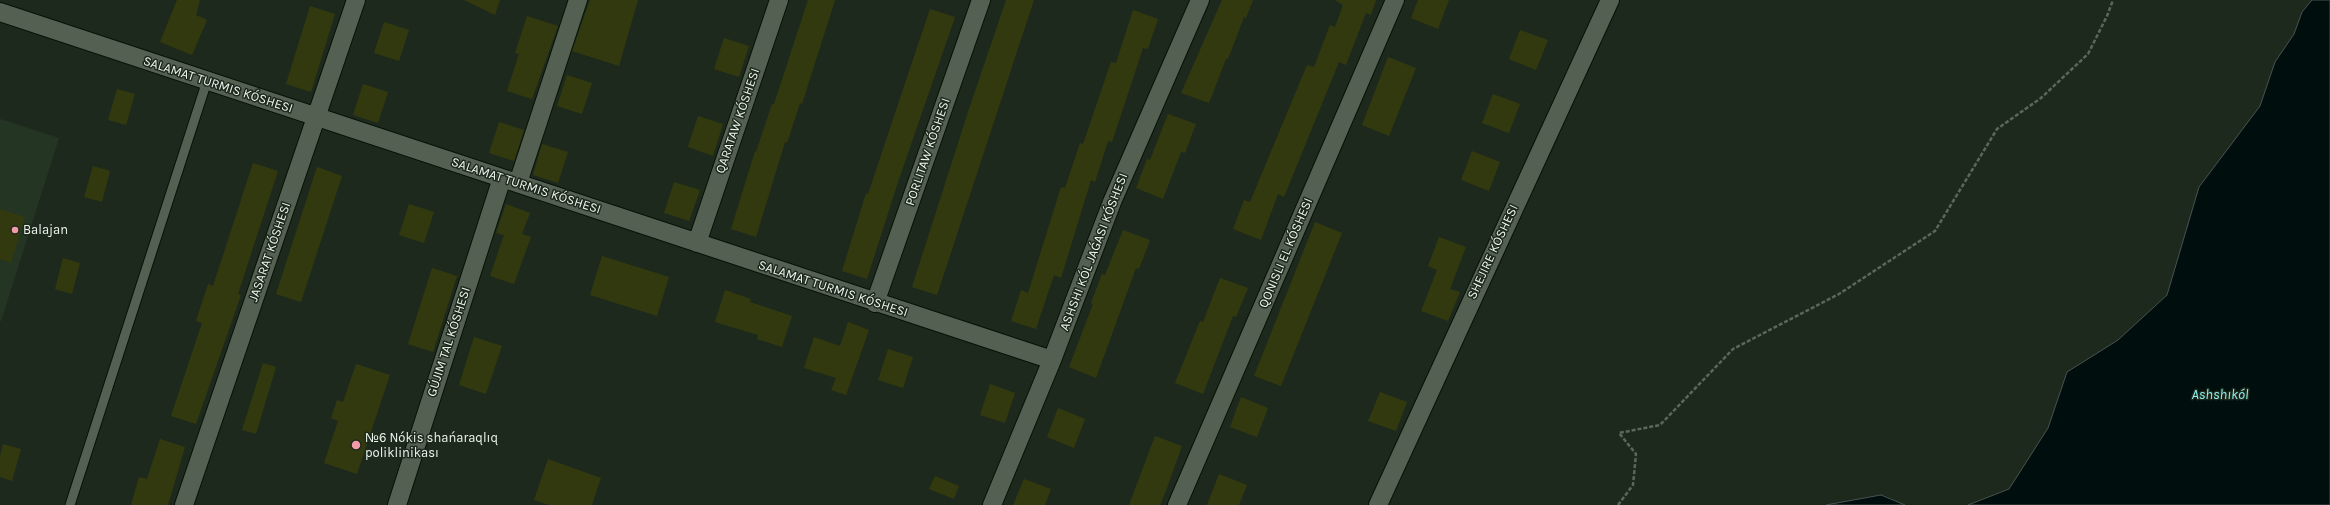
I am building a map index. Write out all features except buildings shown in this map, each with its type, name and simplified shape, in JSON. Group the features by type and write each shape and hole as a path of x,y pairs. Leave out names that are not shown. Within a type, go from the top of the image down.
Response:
{"street":[{"name":"JASARAT KÓSHESI","path":"184,505 356,0"},
{"name":"GÚJIM TAL KÓSHESI","path":"397,505 510,181 578,0"},
{"name":"QARATAW KÓSHESI","path":"697,243 779,0"},
{"path":"875,303 981,0"},
{"path":"992,505 1052,360 1112,202 1200,0"},
{"path":"1177,505 1395,0"},
{"name":"SHEJIRE KÓSHESI","path":"1378,505 1610,0"},
{"path":"0,12 875,303 1052,360"}],"lane":[{"path":"70,505 208,81"}],"path":[{"path":"1618,505 1633,485 1636,454 1619,433 1660,425 1733,349 1839,294 1935,231 1997,129 2041,98 2088,54 2107,16 2113,0"}],"shaded area":[{"name":"Balajan","path":"0,119 59,138 1,321 0,321"}],"water":[{"name":"Ashshıkól","path":"2312,0 2330,0 2330,505 1968,505 2009,489 2048,428 2067,372 2118,340 2167,295 2199,187 2260,106 2275,62 2294,34 2302,12"},
{"path":"1881,495 1905,505 1826,505"}],"place":[{"name":"Balajan","path":"15,230"},
{"name":"№6 Nókis shańaraqlıq poliklinikası","path":"356,445"}]}
